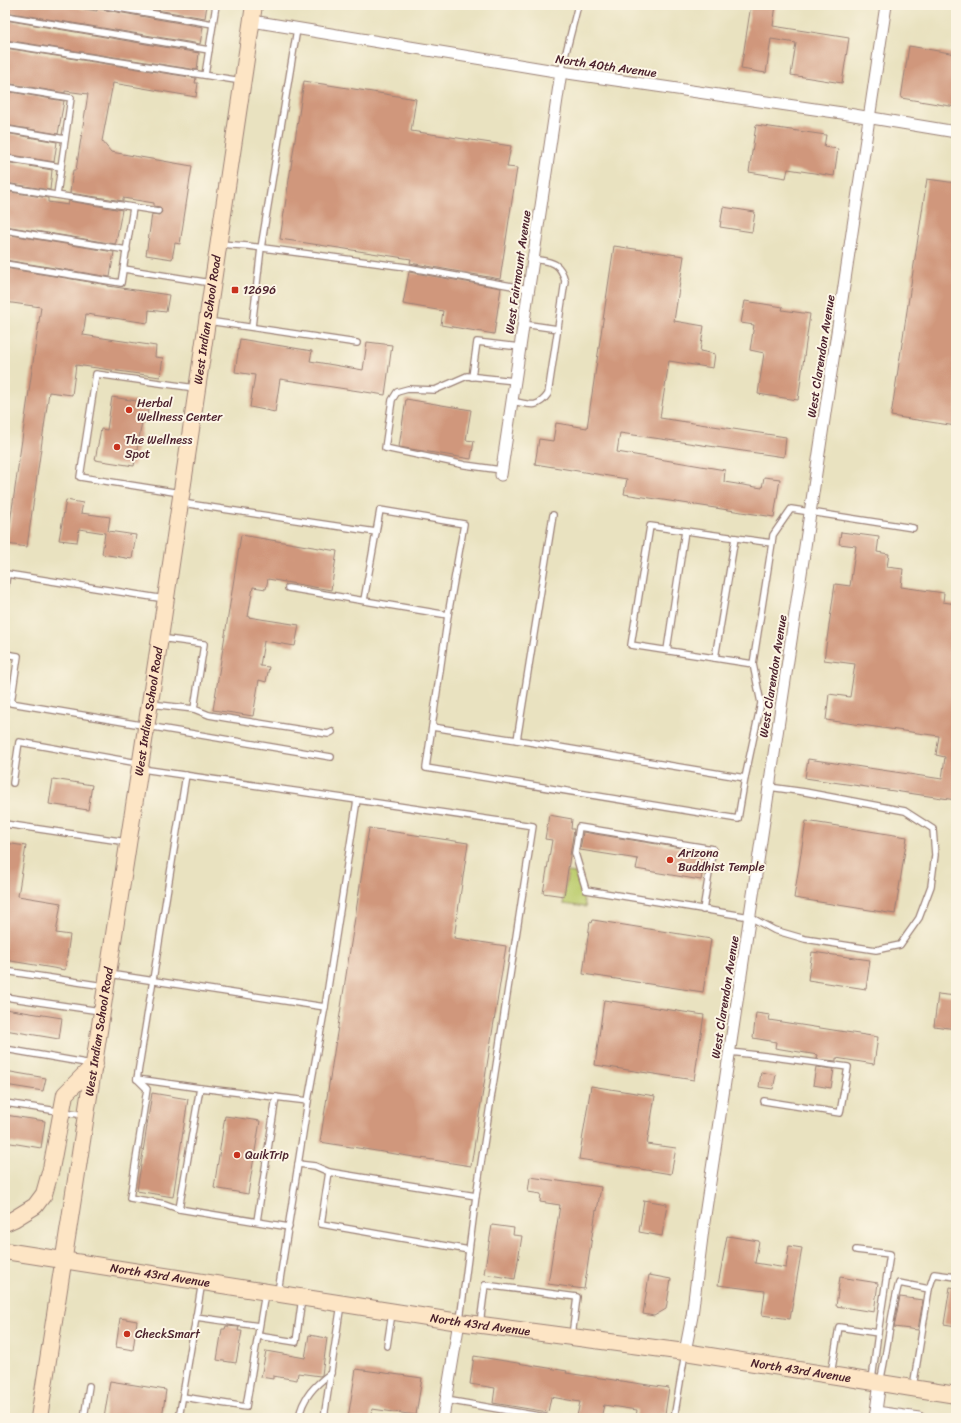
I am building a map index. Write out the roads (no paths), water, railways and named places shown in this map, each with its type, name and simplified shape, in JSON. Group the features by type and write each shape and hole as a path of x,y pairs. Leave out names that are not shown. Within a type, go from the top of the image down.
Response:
{"main road":[{"name":"West Indian School Road","path":"39,1418 166,599 254,5"},
{"path":"5,1223 35,1206 44,1194 51,1169 65,1094 95,1064"},
{"name":"North 43rd Avenue","path":"5,1251 64,1262 392,1312 685,1352 956,1394"}],"street":[{"name":"West Clarendon Avenue","path":"685,1352 692,1316 703,1229 886,5"},
{"name":"North 40th Avenue","path":"252,21 561,72 956,132"},
{"name":"West Fairmount Avenue","path":"501,473 561,72"},
{"path":"443,1418 460,1322"},
{"path":"876,1382 875,1415 919,1418"}],"lane":[{"path":"101,5 213,24"},
{"path":"205,75 216,5"},
{"path":"561,72 578,5"},
{"path":"5,16 209,50"},
{"path":"252,327 261,248 297,29"},
{"path":"5,44 243,81"},
{"path":"5,87 71,98 57,195"},
{"path":"5,129 65,139"},
{"path":"5,158 61,167"},
{"path":"5,187 158,212"},
{"path":"5,264 121,283 133,208"},
{"path":"5,230 127,250"},
{"path":"219,244 406,267 529,289"},
{"path":"512,401 536,405 543,402 548,394 558,329 565,281 563,272 555,264 533,259"},
{"path":"124,269 213,283"},
{"path":"207,320 357,343"},
{"path":"523,324 558,329"},
{"path":"472,376 477,342 520,347"},
{"path":"197,389 96,374 80,477 181,498 376,532"},
{"path":"501,473 465,464 385,448 392,400 396,392 408,389 435,390 468,376 515,381"},
{"path":"364,600 380,510 464,524 448,615 426,768 738,819 761,703 753,664 773,535 791,510 913,528"},
{"path":"518,740 553,515"},
{"path":"753,664 631,645 650,526 772,543"},
{"path":"667,650 685,531"},
{"path":"715,658 735,538"},
{"path":"5,589 6,573 166,599"},
{"path":"288,588 448,615"},
{"path":"160,638 204,644 194,709"},
{"path":"5,654 18,656 11,703 146,727 331,757"},
{"path":"150,704 194,709 209,715 314,732 328,734 332,732"},
{"path":"432,727 745,778"},
{"path":"13,783 19,742 186,775 533,826 476,1196 460,1322"},
{"path":"137,1079 186,775"},
{"path":"703,910 713,849 579,827 575,853 586,890 703,910 750,917 774,930 805,939 876,950 900,945 919,918 931,886 935,855 933,829 905,811 805,792 769,787"},
{"path":"183,1397 246,1407 259,1326 271,1293 289,1226 357,800"},
{"path":"5,824 128,842"},
{"path":"5,971 108,980 154,980 325,1007"},
{"path":"5,997 103,1012"},
{"path":"5,1049 95,1064"},
{"path":"730,1052 848,1067 840,1113 764,1101"},
{"path":"137,1079 308,1101"},
{"path":"137,1079 147,1089 130,1198 165,1204 179,1210 289,1226"},
{"path":"179,1210 200,1088"},
{"path":"257,1222 276,1097"},
{"path":"5,1103 87,1116"},
{"path":"298,1164 315,1166 329,1172 476,1196"},
{"path":"329,1172 321,1224 469,1250"},
{"path":"856,1250 890,1254 878,1333 876,1382"},
{"path":"913,1388 929,1289 934,1274 956,1277"},
{"path":"179,1418 202,1282"},
{"path":"876,1382 886,1355 895,1298 899,1283 929,1289"},
{"path":"479,1324 485,1285 577,1297 572,1337"},
{"path":"258,1336 296,1342 302,1298"},
{"path":"324,1418 342,1304"},
{"path":"388,1346 392,1312"},
{"path":"196,1317 259,1326"},
{"path":"831,1375 838,1327 878,1333"},
{"path":"674,1418 685,1352"},
{"path":"299,1418 304,1400 311,1391 331,1373"},
{"path":"84,1418 89,1386"},
{"path":"446,1400 544,1417"}],"place":[{"name":"12696","path":"235,290"},
{"name":"Herbal Wellness Center","path":"129,410"},
{"name":"The Wellness Spot","path":"117,447"},
{"name":"Arizona Buddhist Temple","path":"670,860"},
{"name":"QuikTrip","path":"237,1155"},
{"name":"CheckSmart","path":"127,1334"}]}
